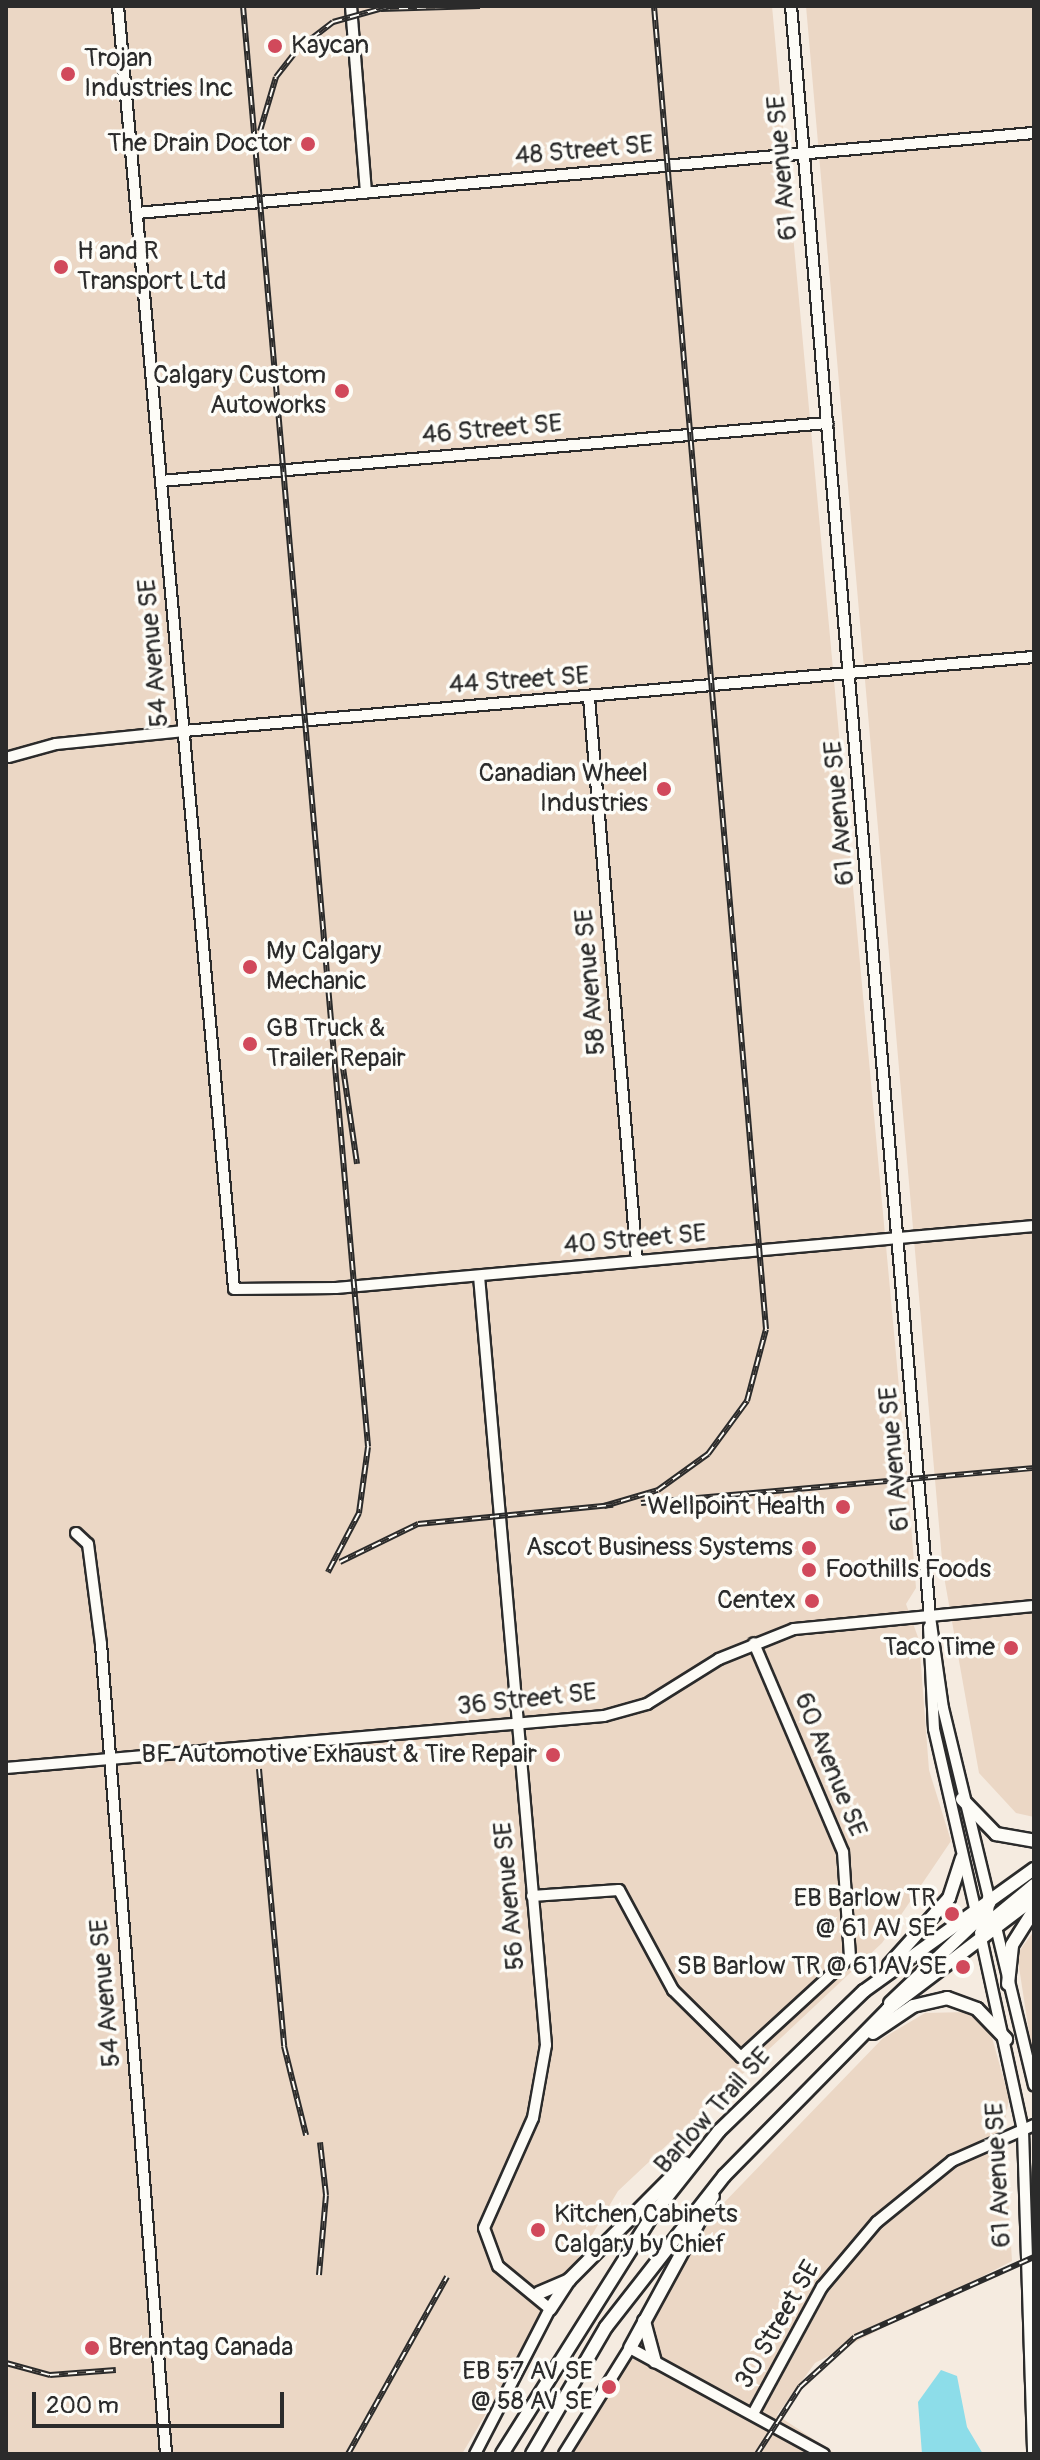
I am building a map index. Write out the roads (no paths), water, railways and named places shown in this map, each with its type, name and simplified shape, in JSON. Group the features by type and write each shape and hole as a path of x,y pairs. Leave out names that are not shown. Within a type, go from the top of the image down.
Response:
{"main road":[{"path":"962,1799 996,1834 1034,1841"},
{"path":"864,1991 949,1898 962,1858"},
{"name":"Barlow Trail SE","path":"502,2454 654,2213 719,2131 864,1991 976,1915 989,1898 1034,1869"},
{"path":"994,1921 1034,1885"},
{"name":"Barlow Trail SE","path":"532,2454 606,2327 724,2176 815,2076 866,2035 888,2009 981,1935 994,1921 1034,1898"},
{"path":"1008,1984 1012,1945 1034,1910"},
{"path":"888,2009 892,1995 976,1915"},
{"path":"866,2035 913,2006 947,1998 977,2009 1006,2039"},
{"path":"550,2309 569,2280 719,2131"},
{"path":"630,2348 724,2176"},
{"path":"539,2293 569,2280"},
{"path":"644,2321 655,2362"}],"street":[{"name":"54 Avenue SE","path":"118,6 184,731 229,1272 239,1293"},
{"path":"351,6 366,192"},
{"name":"61 Avenue SE","path":"791,6 899,1239 930,1617 934,1729 1006,2039 1023,2131 1033,2454"},
{"name":"48 Street SE","path":"137,213 1034,133"},
{"name":"46 Street SE","path":"161,481 827,423"},
{"name":"44 Street SE","path":"9,757 56,744 184,731 1034,657"},
{"name":"58 Avenue SE","path":"589,698 637,1261"},
{"name":"40 Street SE","path":"239,1293 479,1276 1034,1226"},
{"name":"56 Avenue SE","path":"479,1276 532,1896 543,2084 484,2228 498,2266 539,2293 550,2309"},
{"name":"54 Avenue SE","path":"76,1533 88,1544 109,1758 166,2454"},
{"name":"36 Street SE","path":"6,1768 517,1724 647,1704 754,1643 794,1629 1034,1606"},
{"name":"61 Avenue SE","path":"930,1617 962,1799 1034,2085"},
{"name":"60 Avenue SE","path":"532,1896 619,1890 673,1990 741,2057 850,1957 843,1852 754,1643"},
{"name":"30 Street SE","path":"754,2412 822,2287 872,2227 952,2161 1034,2125"},
{"path":"475,2454 550,2309"},
{"name":"61 Avenue SE","path":"1030,2357 1034,2344"},
{"path":"564,2454 630,2348 754,2412 824,2454"}],"water":[{"path":"941,2370 957,2376 967,2427 983,2454 922,2454 918,2402"}],"railway":[{"path":"243,6 368,1447 359,1513 328,1572"},
{"path":"260,131 276,77 298,49 333,22 390,6"},
{"path":"381,9 480,6"},
{"path":"604,1506 658,1490 708,1454 747,1401 766,1329 654,6"},
{"path":"342,1061 357,1164"},
{"path":"641,1503 1034,1468"},
{"path":"340,1562 418,1524 613,1505"},
{"path":"259,1769 284,2046 306,2135"},
{"path":"319,2275 326,2195 320,2142"},
{"path":"757,2454 800,2387 855,2337 1034,2257"},
{"path":"348,2454 447,2277"},
{"path":"6,2363 50,2375 116,2370"}],"place":[{"name":"Kaycan","path":"275,46"},
{"name":"Trojan Industries Inc","path":"68,74"},
{"name":"The Drain Doctor","path":"308,144"},
{"name":"H and R Transport Ltd","path":"61,267"},
{"name":"Calgary Custom Autoworks","path":"342,391"},
{"name":"Canadian Wheel Industries","path":"664,789"},
{"name":"My Calgary Mechanic","path":"250,967"},
{"name":"GB Truck & Trailer Repair","path":"250,1044"},
{"name":"Wellpoint Health","path":"843,1507"},
{"name":"Ascot Business Systems","path":"809,1548"},
{"name":"Foothills Foods","path":"809,1570"},
{"name":"Centex","path":"812,1601"},
{"name":"Taco Time","path":"1011,1648"},
{"name":"BF Automotive Exhaust & Tire Repair","path":"553,1755"},
{"name":"EB Barlow TR @ 61 AV SE","path":"952,1914"},
{"name":"SB Barlow TR @ 61 AV SE","path":"963,1967"},
{"name":"Kitchen Cabinets Calgary by Chief","path":"538,2230"},
{"name":"Brenntag Canada","path":"92,2348"},
{"name":"EB 57 AV SE @ 58 AV SE","path":"609,2387"}]}
